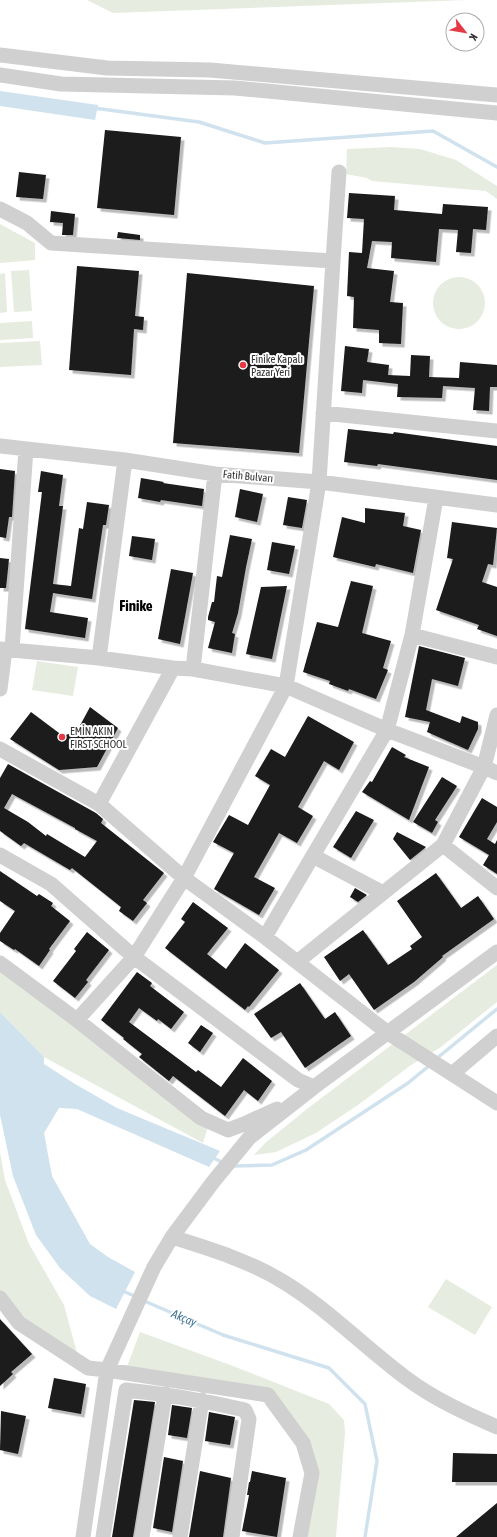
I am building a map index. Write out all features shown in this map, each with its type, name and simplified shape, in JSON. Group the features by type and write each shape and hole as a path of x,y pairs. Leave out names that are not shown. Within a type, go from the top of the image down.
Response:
{"street":[{"path":"0,55 107,68 210,70 497,95"},
{"path":"0,75 61,84 235,88 497,113"},
{"path":"77,1020 134,957 184,878 286,686 319,482 339,172"},
{"path":"0,209 27,223 51,243 333,261"},
{"path":"323,413 497,431"},
{"name":"Fatih Bulvarı","path":"0,446 125,460 215,474 319,482 497,505"},
{"path":"0,689 6,649 26,449"},
{"path":"99,658 125,460"},
{"path":"193,668 215,474"},
{"path":"266,937 387,730 412,635 436,498"},
{"path":"412,635 497,657"},
{"path":"6,649 99,658 173,668 193,668 286,686 387,730 491,770"},
{"path":"99,804 173,668"},
{"path":"296,962 443,844 491,770 497,715"},
{"path":"0,749 99,804 184,878 266,937 296,962 388,1032 497,1103"},
{"path":"443,844 497,888"},
{"path":"0,855 51,884 134,957 298,1080 314,1087"},
{"path":"313,856 382,893"},
{"path":"83,1537 107,1370 154,1267 172,1237 213,1182 249,1138 314,1087 497,952"},
{"path":"0,963 77,1020 201,1118 228,1130 274,1111 314,1087"},
{"path":"452,1074 497,1036"},
{"path":"172,1237 241,1260 282,1281 317,1305 422,1390 441,1401 497,1427"},
{"path":"0,1298 19,1323 88,1368 268,1395 302,1443 312,1473 300,1537"},
{"path":"103,1537 126,1390 202,1400 245,1410 249,1419 232,1537"},
{"path":"142,1537 165,1394"},
{"path":"180,1537 202,1400"}],"shaded area":[{"path":"87,0 467,0 113,13"},
{"path":"391,147 420,149 456,160 497,186 497,199 486,191 372,181 367,178 346,174 347,149"},
{"path":"0,224 35,243 35,260 0,263"},
{"path":"29,270 32,311 14,312 11,271"},
{"path":"5,273 7,312 0,313 0,274"},
{"path":"459,277 473,281 481,289 485,303 481,317 473,325 459,329 445,325 437,317 433,303 437,289 445,281"},
{"path":"32,321 33,338 0,340 0,323"},
{"path":"40,341 42,365 0,367 0,343"},
{"path":"37,661 78,667 73,696 32,690"},
{"path":"0,963 208,1127 203,1143 44,1057 0,1012"},
{"path":"497,965 497,1002 441,1047 411,1065 358,1105 316,1133 276,1152 254,1155 265,1143 307,1109"},
{"path":"0,1152 5,1180 29,1244 64,1305 77,1353 25,1322 0,1294"},
{"path":"446,1279 492,1307 475,1335 428,1307"},
{"path":"140,1332 233,1366 329,1404 344,1420 345,1433 336,1537 300,1537 312,1473 268,1395 125,1372"}],"water":[{"path":"0,91 98,105 95,120 0,106"},
{"path":"0,1012 44,1057 44,1064 75,1084 117,1108 220,1151 209,1167 77,1109 59,1108 44,1133 52,1176 90,1244 108,1257 135,1272 116,1309 90,1296 60,1268 36,1235 13,1176 0,1115"}],"building":[{"path":"105,130 181,137 174,215 97,208"},
{"path":"19,172 46,175 43,199 16,197"},
{"path":"349,193 395,196 394,210 442,214 443,204 488,207 486,230 473,229 471,253 456,252 458,230 439,229 436,262 391,258 392,242 372,241 367,268 394,271 390,302 403,303 401,344 379,343 379,330 353,328 354,297 347,296 349,252 362,253 364,219 347,218"},
{"path":"51,211 75,214 73,235 62,235 63,223 50,222"},
{"path":"118,232 140,235 140,240 117,238"},
{"path":"77,266 139,271 135,316 144,317 143,330 134,329 131,375 69,370"},
{"name":"Finike Kapalı Pazar Yeri","path":"187,273 314,286 299,453 173,443"},
{"path":"345,346 369,349 367,362 389,365 388,375 410,376 411,355 430,356 429,377 459,378 460,362 497,365 497,387 490,387 489,411 473,410 475,388 443,386 442,398 397,397 398,384 363,380 362,393 341,391"},
{"path":"348,429 393,434 394,432 497,446 497,480 378,464 377,466 344,462"},
{"path":"0,469 15,471 12,517 9,517 6,538 0,537"},
{"path":"41,471 63,475 59,506 63,506 53,584 71,586 79,528 83,529 87,502 109,505 106,525 103,525 92,599 53,593 50,612 88,618 85,638 25,629 42,492 38,492"},
{"path":"141,478 204,489 202,506 161,500 160,502 138,498"},
{"path":"240,489 263,494 257,522 235,517"},
{"path":"288,497 307,500 302,528 283,525"},
{"path":"365,508 405,513 403,526 421,530 413,573 376,564 375,567 333,557 342,517 365,523"},
{"path":"452,522 497,528 493,565 488,564 482,582 497,587 497,636 477,629 479,625 436,610 453,559 447,558"},
{"path":"230,535 252,539 238,613 232,633 235,634 232,653 208,648 215,622 208,620 208,617 212,602 214,602 217,576 222,577"},
{"path":"132,536 155,539 152,560 129,556"},
{"path":"272,542 295,546 289,574 267,570"},
{"path":"0,558 9,559 6,588 0,588"},
{"path":"171,569 193,573 180,644 158,639"},
{"path":"351,581 373,586 362,633 391,641 383,668 388,670 376,699 349,689 348,691 329,684 330,681 303,672 317,622 338,627"},
{"path":"287,586 272,659 246,654 261,587"},
{"path":"419,646 465,658 458,686 432,679 426,710 460,723 462,716 478,722 478,729 468,750 427,732 430,722 405,717"},
{"name":"EMİN AKIN FIRST SCHOOL","path":"90,707 118,728 97,767 59,770 10,739 31,712 63,736 77,731"},
{"path":"308,716 354,742 339,770 324,761 298,807 313,816 297,843 279,833 254,877 275,888 259,915 214,889 234,853 213,842 229,815 248,825 270,785 255,776 271,749 285,757"},
{"path":"392,747 406,755 404,757 429,767 409,820 362,792 370,781 372,782"},
{"path":"8,764 96,813 103,819 101,823 164,873 143,900 147,903 133,921 119,911 121,907 72,868 70,870 24,843 21,846 0,831 0,778","holes":["12,794 97,841 85,857 47,834 46,836 28,822 4,808"]},
{"path":"442,777 457,786 435,820 438,822 432,833 413,822"},
{"path":"482,798 497,807 497,822 487,839 495,844 497,840 497,874 483,865 489,855 459,837"},
{"path":"356,811 374,820 351,858 333,847"},
{"path":"397,832 426,847 410,860 393,839"},
{"path":"0,871 37,896 39,894 53,903 51,906 70,921 49,949 50,950 39,966 15,949 14,950 0,941 0,933 15,911 0,901"},
{"path":"436,873 461,908 478,896 494,919 442,956 443,957 414,982 374,1010 349,974 340,981 324,957 363,930 388,965 412,949 410,946 422,937 397,901"},
{"path":"355,888 367,895 358,902 350,897"},
{"path":"193,902 228,928 207,954 226,969 245,943 279,970 245,1010 165,948 185,922 181,919"},
{"path":"87,932 109,950 86,980 88,982 75,998 53,981 76,951 74,949"},
{"path":"137,972 152,983 150,986 184,1012 171,1029 158,1019 157,1021 139,1008 129,1022 196,1072 198,1070 221,1087 243,1058 272,1081 258,1101 244,1090 225,1116 173,1076 169,1081 139,1057 142,1054 101,1020"},
{"path":"300,983 325,1019 335,1012 351,1036 305,1068 281,1032 271,1038 254,1014"},
{"path":"201,1025 213,1033 200,1052 188,1043"},
{"path":"0,1319 32,1354 11,1372 13,1374 0,1386"},
{"path":"54,1378 86,1384 81,1414 48,1408"},
{"path":"134,1400 155,1402 133,1537 112,1537"},
{"path":"172,1405 192,1408 187,1438 168,1435"},
{"path":"1,1411 26,1416 18,1454 0,1450"},
{"path":"209,1412 235,1417 230,1445 205,1441"},
{"path":"453,1453 497,1454 497,1482 452,1482"},
{"path":"164,1457 183,1461 172,1532 153,1528"},
{"path":"200,1471 231,1478 223,1537 189,1537"},
{"path":"252,1471 286,1478 277,1537 242,1531"},
{"path":"497,1503 497,1537 456,1537"}],"waterway":[{"path":"94,108 199,122 265,143 433,131 497,167"},
{"path":"436,1059 497,1009"},
{"path":"232,1166 272,1165 306,1150 408,1083 430,1065"},
{"path":"211,1157 224,1163"},
{"name":"Akçay","path":"120,1290 137,1297"},
{"name":"Akçay","path":"142,1300 223,1335 329,1368 365,1404 377,1461 365,1537"}],"place":[{"name":"Finike Kapalı Pazar Yeri","path":"243,365"},
{"name":"EMİN AKIN FIRST SCHOOL","path":"62,737"}],"district":[{"name":"Finike","path":"136,605"}]}
